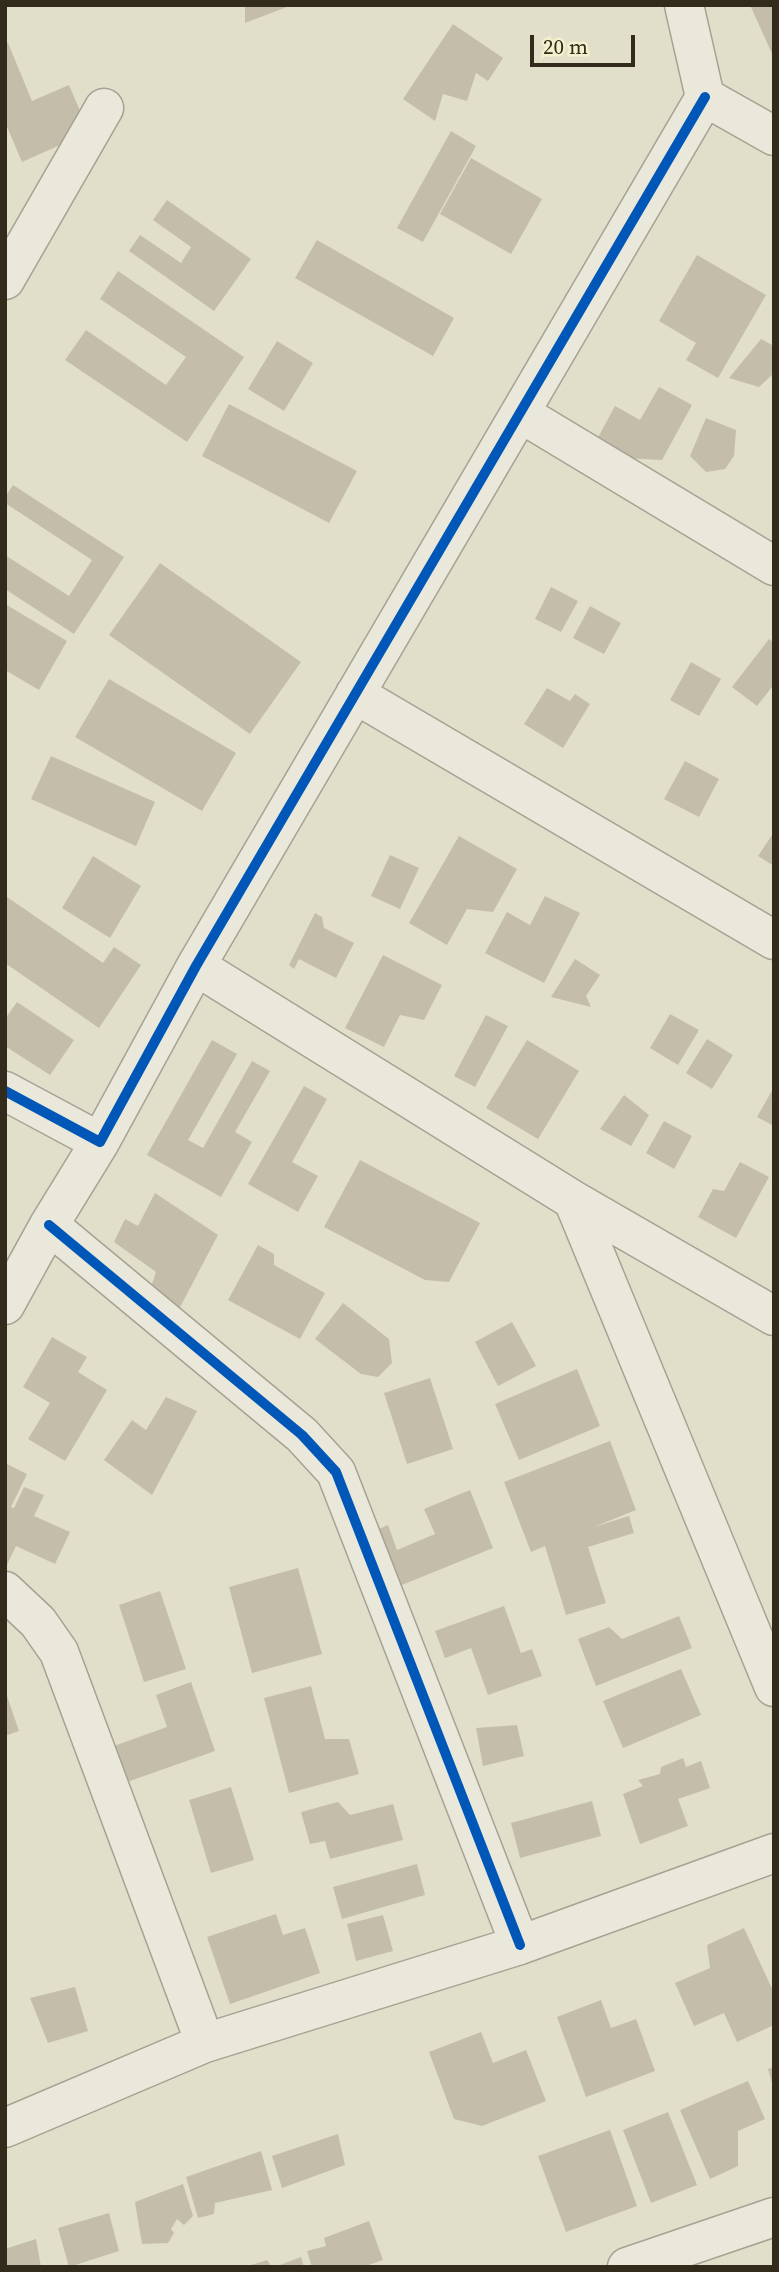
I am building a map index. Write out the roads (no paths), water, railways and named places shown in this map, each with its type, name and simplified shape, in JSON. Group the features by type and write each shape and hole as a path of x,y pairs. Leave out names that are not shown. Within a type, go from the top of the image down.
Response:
{"street":[{"path":"5,1305 49,1225 100,1142 197,966 705,97 684,5"},
{"path":"705,97 774,136"},
{"path":"5,280 104,108"},
{"path":"520,413 774,566"},
{"path":"355,694 774,940"},
{"path":"197,966 573,1200 774,1316"},
{"path":"5,1091 100,1142"},
{"path":"573,1200 774,1687"},
{"path":"49,1225 302,1436 336,1472 520,1945"},
{"path":"5,1591 38,1622 59,1652 205,2043"},
{"path":"5,2128 205,2043 520,1945 774,1853"},
{"path":"627,2267 774,2217"}]}
